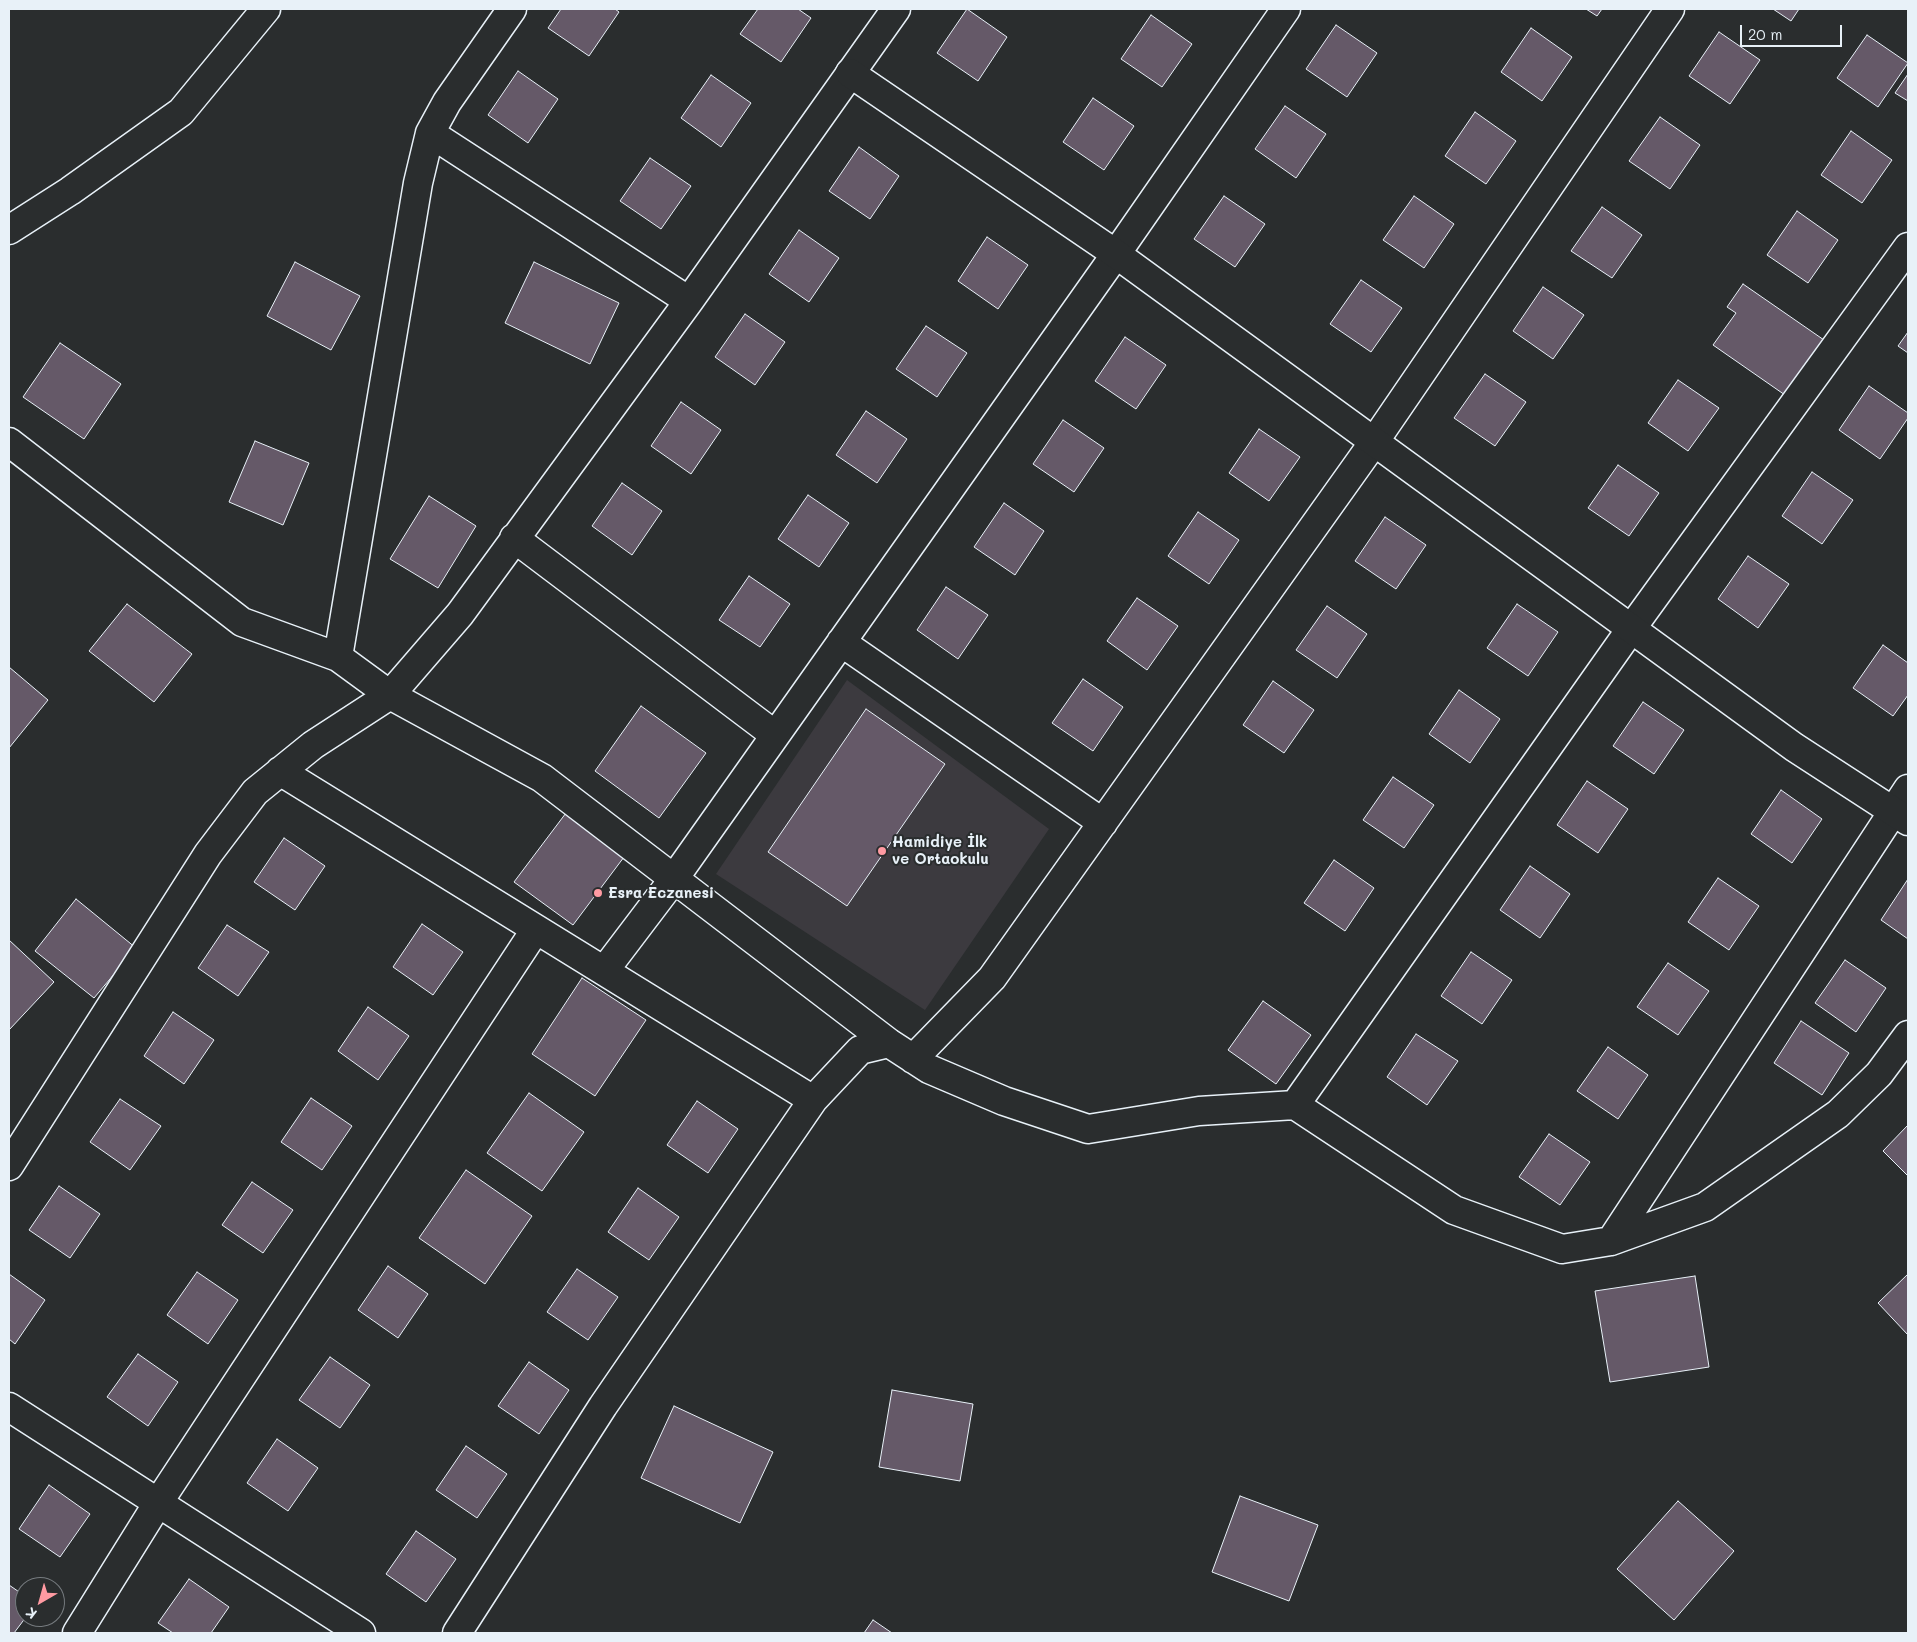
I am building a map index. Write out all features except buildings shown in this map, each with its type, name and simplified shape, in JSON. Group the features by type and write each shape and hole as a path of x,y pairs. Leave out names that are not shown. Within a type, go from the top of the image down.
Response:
{"street":[{"path":"9,230 70,191 182,112 266,9"},
{"path":"338,657 418,183 430,133 447,102 512,9"},
{"path":"9,1166 208,854 255,792 313,745 390,696 460,614 689,300 896,9"},
{"path":"604,971 673,880 1116,254 1286,9"},
{"path":"913,1059 992,978 1374,442 1670,9"},
{"path":"850,72 1116,254 1794,747 1901,816"},
{"path":"430,133 689,300"},
{"path":"1295,1105 1631,629 1908,247"},
{"path":"9,442 242,622 338,657 390,696 542,778 673,880 889,1043 913,1059 929,1069 1004,1101 1088,1129 1199,1111 1295,1105 1454,1210 1562,1249 1611,1241 1705,1207 1838,1114 1879,1074 1908,1035"},
{"path":"514,538 775,734"},
{"path":"841,642 1103,823"},
{"path":"280,771 813,1100"},
{"path":"1611,1241 1901,816 1908,789"},
{"path":"76,1633 158,1503 536,929"},
{"path":"457,1633 603,1406 813,1100 860,1050 889,1043"},
{"path":"9,1407 361,1633"}],"shaded area":[{"name":"Hamidiye İlk ve Ortaokulu","path":"847,680 1049,829 925,1010 716,874"}],"place":[{"name":"Hamidiye İlk ve Ortaokulu","path":"882,851"},
{"name":"Esra Eczanesi","path":"598,893"}]}
